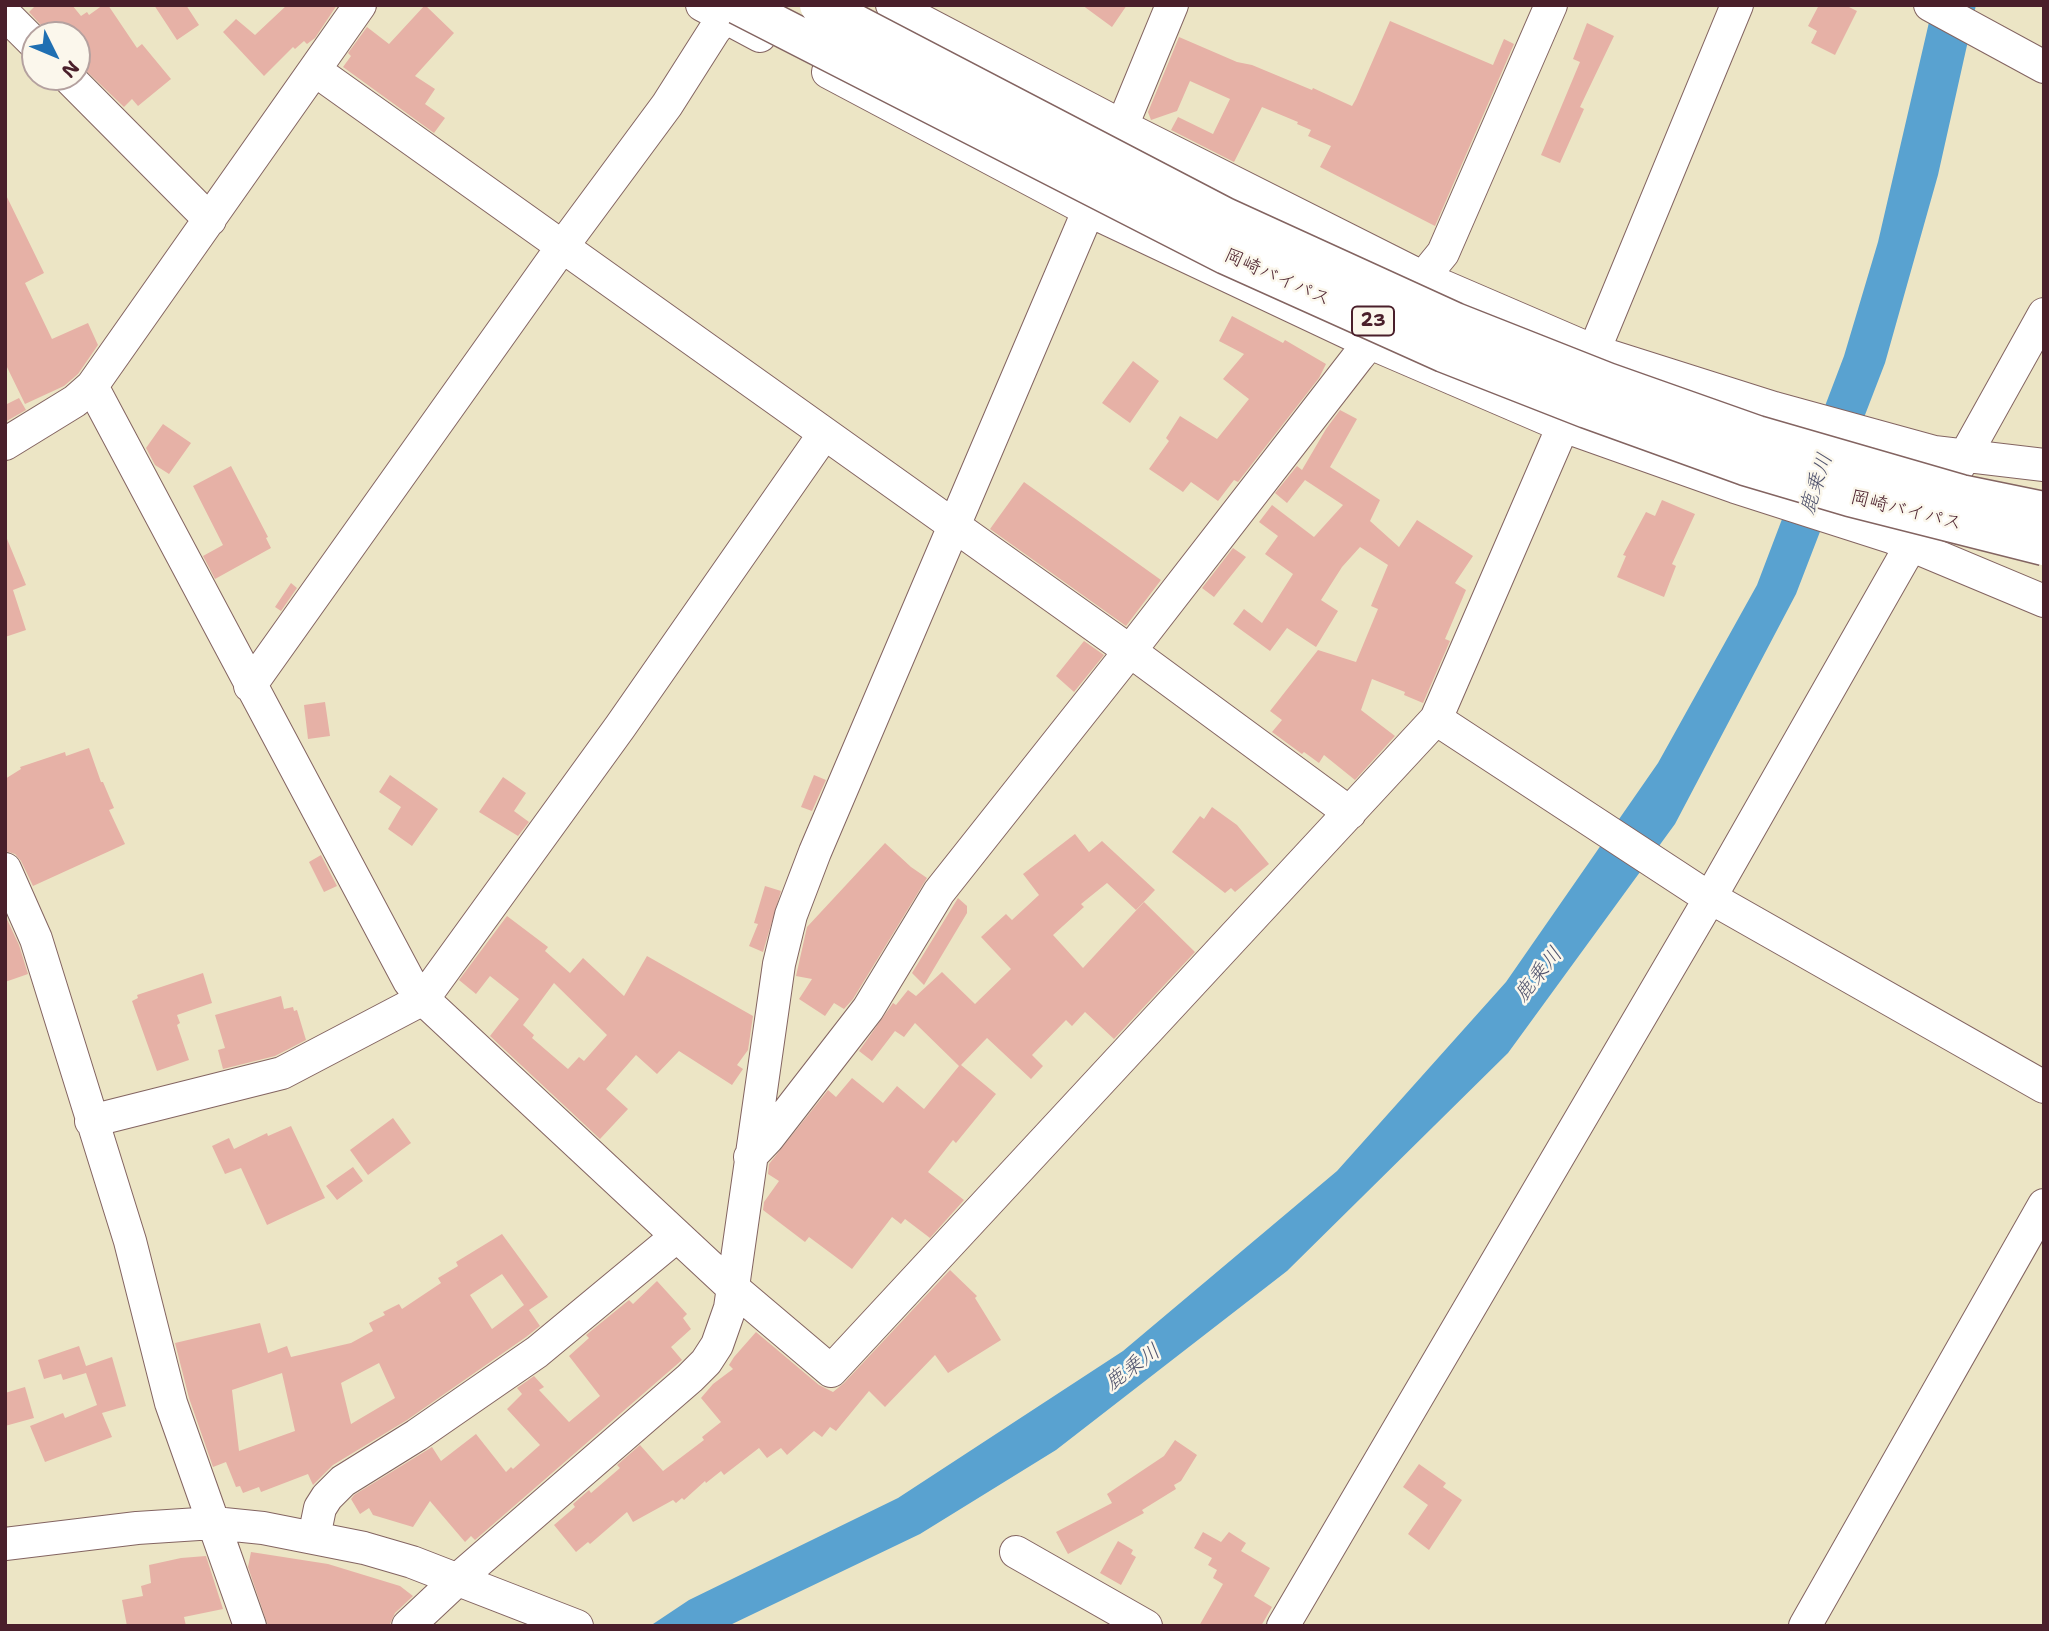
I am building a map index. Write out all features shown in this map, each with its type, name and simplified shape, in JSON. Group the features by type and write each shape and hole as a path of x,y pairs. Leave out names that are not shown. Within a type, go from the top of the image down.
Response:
{"highway":[{"name":"岡崎バイパス","path":"819,5 1014,109 1225,216 1455,322 1607,383 1757,435 1961,494 2044,511"},
{"name":"岡崎バイパス","path":"725,8 1226,255 1444,353 1587,410 1745,466 1850,497 2044,546"}],"street":[{"path":"5,444 75,401 92,386 360,5"},
{"path":"892,5 1124,127 1422,277 1594,351 1774,408 1934,452 2044,465"},
{"path":"408,1626 706,1362 717,1345 725,1326 733,1288 779,964 791,915 815,852 1124,127 1172,5"},
{"path":"750,1157 768,1138 868,1009 939,892 1422,277 1438,261 1452,236 1551,5"},
{"path":"92,386 409,981 423,999 733,1288 831,1371 1436,719 1563,426 1737,5"},
{"path":"1930,5 2044,67"},
{"path":"250,686 562,247 667,105 714,31 725,8 1088,209 1370,343 1563,426 1735,487 1901,541 2044,601"},
{"path":"5,14 21,30"},
{"path":"316,71 1130,651 1350,813"},
{"path":"82,91 210,220"},
{"path":"1283,1626 1901,541 1966,454 2044,314"},
{"path":"91,1121 282,1073 423,999 620,727 824,433"},
{"path":"1436,719 1700,892 2044,1087"},
{"path":"5,869 36,939 130,1241 172,1403 250,1626"},
{"path":"1804,1626 2044,1205"},
{"path":"314,1537 320,1508 343,1481 417,1435 537,1352 677,1236"},
{"path":"5,1544 137,1528 214,1523 314,1537 364,1548 458,1579 565,1621"},
{"path":"1016,1552 1146,1626"}],"water":[{"name":"鹿乗川","path":"1933,5 1976,5 1938,175 1885,363 1796,594 1675,824 1508,1053 1287,1271 1056,1450 920,1534 728,1626 650,1626 689,1600 898,1498 1123,1351 1337,1171 1506,982 1658,763 1757,585 1844,356 1878,242"}],"building":[{"path":"36,5 72,5 81,16 108,5 137,48 142,44 171,79 138,106 132,99 124,107 91,75 91,21 37,21 29,12"},
{"path":"154,5 186,5 199,25 177,40"},
{"path":"287,5 337,5 315,38 307,44 304,41 295,49 293,47 264,76 223,32 236,19 255,35"},
{"path":"425,5 454,33 415,76 435,89 425,104 445,118 434,133 343,67 351,56 348,53 367,27 389,44"},
{"path":"1082,5 1127,5 1112,27"},
{"path":"1819,5 1845,5 1857,11 1835,55 1811,43 1817,31 1808,26"},
{"path":"1390,21 1493,65 1504,39 1514,44 1435,226 1320,167 1331,146 1308,136 1311,130 1297,124 1298,122 1262,107 1234,162 1171,130 1178,117 1213,134 1230,99 1190,81 1177,111 1151,120 1148,112 1179,37 1237,62 1252,65 1312,90 1313,88 1352,106"},
{"path":"1587,23 1614,36 1580,107 1584,109 1560,163 1541,155 1580,62 1573,59"},
{"path":"5,193 44,273 25,283 52,339 88,323 98,345 78,374 64,386 25,404 5,363"},
{"path":"1232,316 1283,343 1285,340 1326,364 1319,378 1238,482 1234,480 1218,501 1191,482 1183,492 1149,469 1169,441 1166,438 1180,416 1217,439 1249,399 1223,379 1244,354 1219,341"},
{"path":"1133,361 1159,381 1130,423 1102,403"},
{"path":"19,398 26,410 5,422 5,405"},
{"path":"1340,410 1357,419 1330,467 1380,500 1370,521 1399,547 1417,520 1473,556 1455,583 1466,590 1445,639 1450,641 1423,703 1404,695 1405,692 1372,679 1361,710 1395,736 1355,780 1324,755 1319,763 1272,732 1282,720 1270,711 1318,650 1356,662 1378,609 1371,606 1388,565 1360,547 1342,567 1321,600 1338,611 1316,647 1287,628 1270,651 1233,624 1244,609 1262,623 1293,574 1265,554 1278,536 1259,522 1272,505 1314,537 1343,505 1305,480 1287,503 1275,493 1297,466 1302,470"},
{"path":"163,424 191,443 169,474 155,465 146,448"},
{"path":"231,466 268,537 266,538 271,548 215,579 203,556 223,545 193,486"},
{"path":"1024,482 1161,580 1126,626 990,529"},
{"path":"1662,500 1695,514 1672,564 1676,566 1664,597 1617,577 1626,556 1623,555 1646,512 1655,516"},
{"path":"5,534 26,585 13,590 26,630 5,637"},
{"path":"1233,548 1246,557 1214,597 1202,588"},
{"path":"291,583 297,588 281,611 275,607"},
{"path":"1084,641 1104,655 1074,692 1056,676"},
{"path":"325,702 330,736 308,739 304,705"},
{"path":"89,748 114,808 109,810 125,844 33,886 21,861 15,854 5,851 5,779 21,769 20,767 65,752 66,756"},
{"path":"390,775 438,809 412,846 388,829 401,807 379,792"},
{"path":"814,775 826,780 812,811 801,807"},
{"path":"503,777 526,793 514,811 529,822 518,836 479,812"},
{"path":"1212,807 1237,825 1269,864 1235,892 1231,888 1225,893 1172,852 1200,816 1204,819"},
{"path":"1075,834 1089,852 1102,841 1155,890 1136,910 1107,883 1081,904 1084,907 1053,935 1083,968 1144,902 1195,952 1114,1039 1085,1012 1072,1026 1066,1020 1032,1055 1043,1066 1031,1079 987,1038 961,1065 996,1094 956,1143 953,1140 928,1172 964,1200 930,1238 905,1219 901,1224 892,1217 852,1269 809,1237 805,1242 763,1210 764,1202 779,1181 768,1174 769,1164 828,1090 836,1097 852,1078 883,1103 897,1086 924,1109 959,1066 915,1023 904,1037 895,1031 872,1061 859,1051 893,1003 896,1005 908,990 916,996 942,972 975,1004 1011,969 981,937 1006,914 1012,920 1039,895 1023,874"},
{"path":"885,843 927,878 853,999 844,1009 834,1003 825,1016 799,999 812,979 796,976 807,927"},
{"path":"321,855 337,886 324,892 309,862"},
{"path":"765,886 781,891 763,952 749,946 758,924 754,923"},
{"path":"958,898 967,906 967,913 924,985 912,973"},
{"path":"5,915 19,945 28,974 5,982"},
{"path":"507,916 548,947 545,951 570,973 583,958 624,996 647,956 753,1016 748,1050 737,1065 743,1069 732,1085 679,1051 657,1074 636,1055 606,1089 628,1109 600,1139 490,1036 519,999 490,976 476,994 459,980","holes":["554,983 607,1035 584,1061 579,1057 568,1069 532,1038 534,1035 523,1025"]},
{"path":"203,973 212,1003 177,1015 180,1023 177,1025 189,1060 157,1071 132,1001 138,998 137,995"},
{"path":"281,996 284,1009 293,1007 294,1011 297,1010 306,1040 275,1056 223,1069 218,1050 225,1048 215,1015"},
{"path":"393,1118 411,1143 368,1175 350,1150"},
{"path":"291,1126 325,1198 267,1225 241,1168 225,1174 212,1146 229,1138 234,1149 267,1133 268,1136"},
{"path":"353,1167 363,1181 337,1200 326,1186"},
{"path":"502,1234 548,1297 529,1310 540,1326 407,1420 333,1465 313,1485 308,1474 261,1492 259,1487 243,1493 240,1486 236,1487 226,1462 213,1467 189,1398 175,1343 260,1323 268,1353 287,1346 291,1357 351,1343 373,1331 369,1323 385,1315 383,1312 399,1304 402,1309 441,1283 438,1278 458,1266 456,1262","holes":["502,1274 524,1305 492,1329 470,1295","379,1363 395,1398 351,1424 341,1383","282,1373 295,1431 239,1451 232,1390"]},
{"path":"950,1270 977,1296 975,1298 1001,1340 948,1373 935,1355 885,1407 869,1391 836,1431 830,1427 822,1437 814,1431 787,1455 781,1448 767,1458 759,1448 724,1475 721,1471 706,1483 705,1481 684,1500 682,1498 676,1503 673,1500 633,1522 627,1512 590,1544 588,1542 576,1552 554,1525 575,1507 573,1504 589,1490 591,1493 620,1468 617,1465 640,1445 663,1471 704,1440 702,1437 721,1422 701,1398 713,1384 733,1369 729,1365 756,1332 819,1385 833,1392"},
{"path":"657,1281 687,1314 683,1318 691,1329 671,1347 682,1360 475,1540 471,1536 465,1542 430,1501 413,1527 373,1515 369,1508 360,1514 351,1499 354,1495 432,1447 441,1461 476,1434 506,1472 511,1467 513,1469 540,1445 507,1409 522,1394 517,1388 534,1376 544,1387 539,1390 569,1422 600,1396 569,1356 589,1338 586,1335 629,1300 633,1304"},
{"path":"79,1346 86,1366 112,1357 126,1406 102,1413 112,1437 45,1462 30,1426 63,1413 65,1418 97,1405 86,1373 63,1380 61,1374 44,1379 38,1360"},
{"path":"25,1387 34,1418 5,1426 5,1393"},
{"path":"1175,1440 1197,1455 1181,1481 1174,1485 1176,1489 1142,1510 1144,1513 1068,1554 1056,1532 1112,1503 1107,1494 1164,1456"},
{"path":"1419,1464 1446,1483 1443,1487 1462,1500 1429,1550 1408,1534 1428,1505 1403,1487"},
{"path":"1203,1532 1221,1542 1229,1532 1246,1543 1241,1551 1270,1568 1254,1596 1272,1607 1261,1626 1199,1626 1223,1584 1213,1578 1217,1570 1208,1565 1212,1558 1194,1548"},
{"path":"1118,1541 1133,1550 1131,1554 1136,1557 1121,1585 1100,1573"},
{"path":"251,1552 328,1564 400,1586 413,1596 395,1613 389,1626 268,1626 248,1567"},
{"path":"206,1556 223,1609 184,1617 186,1626 127,1626 122,1600 143,1596 141,1586 151,1583 149,1565"}]}
